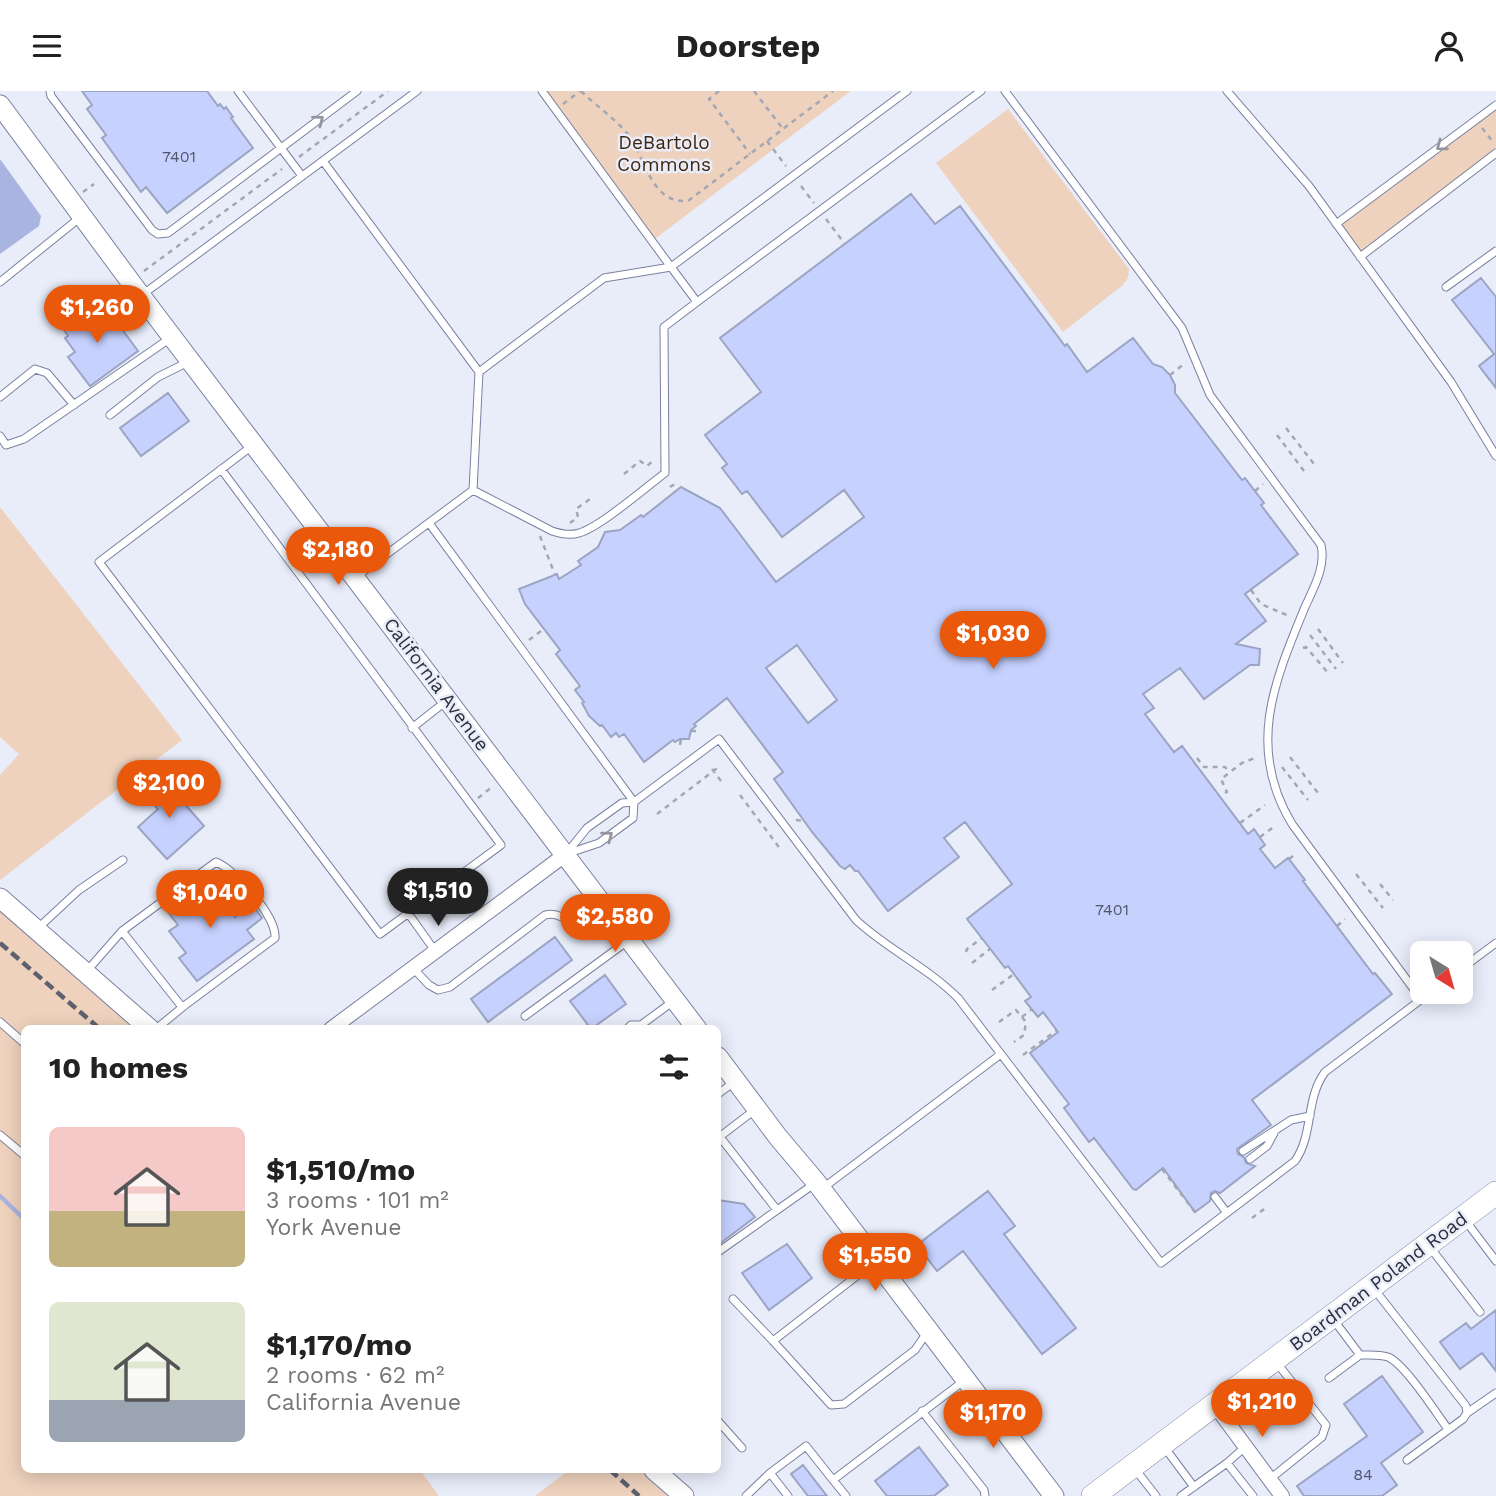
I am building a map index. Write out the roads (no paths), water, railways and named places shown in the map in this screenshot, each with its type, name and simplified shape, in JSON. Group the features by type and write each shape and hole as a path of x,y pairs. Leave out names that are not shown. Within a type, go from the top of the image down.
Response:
{"main road":[{"name":"Boardman Poland Road","path":"1101,1494 1133,1466 1274,1358 1496,1193"}],"street":[{"name":"California Avenue","path":"0,105 141,296 694,1025"},
{"path":"336,1025 566,854"},
{"path":"0,898 145,1025"},
{"path":"721,1061 1054,1496"},
{"path":"1214,1404 1283,1496"},
{"path":"657,1473 684,1496"}],"lane":[{"path":"50,91 51,96 145,221 158,233 168,233 358,91"},
{"path":"238,91 302,176"},
{"path":"141,296 416,91"},
{"path":"542,91 697,302"},
{"path":"479,372 604,278 671,267 907,91"},
{"path":"474,490 552,531 565,535 579,534 594,527 665,473 664,327 981,91"},
{"path":"1005,91 1182,328 1210,395 1316,535 1324,556 1323,566 1280,673 1267,720 1267,752 1276,790 1292,824 1410,984"},
{"path":"1227,91 1309,186 1451,382 1496,456"},
{"path":"1336,224 1496,105"},
{"path":"1360,257 1496,153"},
{"path":"323,161 479,372 474,490"},
{"path":"0,282 82,216"},
{"path":"1446,287 1496,251"},
{"path":"0,436 6,445 24,439 173,337"},
{"path":"110,415 158,377 191,361"},
{"path":"0,397 35,369 47,373 74,405"},
{"path":"220,470 501,845 380,934 99,562 254,444"},
{"path":"356,577 474,490"},
{"path":"429,523 634,803 633,818 608,837 599,843 566,854"},
{"path":"412,728 448,699"},
{"path":"566,854 587,828 622,803 634,803 719,739 856,920 873,936 944,983 958,998 1161,1263 1295,1161 1306,1141 1314,1091 1325,1072 1413,1005"},
{"path":"36,929 79,890 123,860"},
{"path":"86,973 122,931 216,862 225,865 264,908 276,929 275,938 161,1025"},
{"path":"408,913 436,951"},
{"path":"413,968 429,985 438,990 450,987 545,915 550,913 564,917 582,931 590,930 611,914"},
{"path":"122,931 182,1007"},
{"path":"525,1016 630,940"},
{"path":"1474,959 1496,943"},
{"path":"646,1025 675,1000"},
{"path":"0,1022 21,1040"},
{"path":"721,1250 777,1210 819,1186 1001,1054"},
{"path":"721,1092 736,1081"},
{"path":"721,1136 757,1109"},
{"path":"1243,1151 1291,1120 1310,1116"},
{"path":"1250,1159 1266,1146 1275,1132"},
{"path":"0,1135 21,1152"},
{"path":"721,1140 777,1210"},
{"path":"1214,1197 1227,1213"},
{"path":"1463,1218 1496,1261"},
{"path":"1427,1244 1480,1312"},
{"path":"773,1341 858,1275 873,1258"},
{"path":"1372,1285 1466,1406 1467,1413"},
{"path":"733,1299 831,1405 844,1404 915,1350 929,1331"},
{"path":"1330,1316 1360,1355"},
{"path":"1329,1378 1360,1355 1378,1354 1391,1358 1448,1429"},
{"path":"1270,1479 1322,1437 1326,1425 1274,1358"},
{"path":"833,1480 965,1379"},
{"path":"1407,1460 1496,1393"},
{"path":"922,1411 984,1490 985,1496"},
{"path":"721,1424 742,1448"},
{"path":"1162,1444 1194,1487"},
{"path":"746,1496 770,1473 806,1446 846,1496"},
{"path":"1181,1496 1246,1446"},
{"path":"1227,1462 1253,1496"},
{"path":"1133,1466 1156,1496"},
{"path":"770,1473 788,1496"}],"water":[{"path":"0,159 41,216 39,226 0,254"}],"waterway":[{"path":"0,1196 21,1216"}],"railway":[{"path":"0,943 95,1025"},
{"path":"613,1473 639,1496"}],"park label":[{"name":"DeBartolo Commons","path":"664,153"}]}
